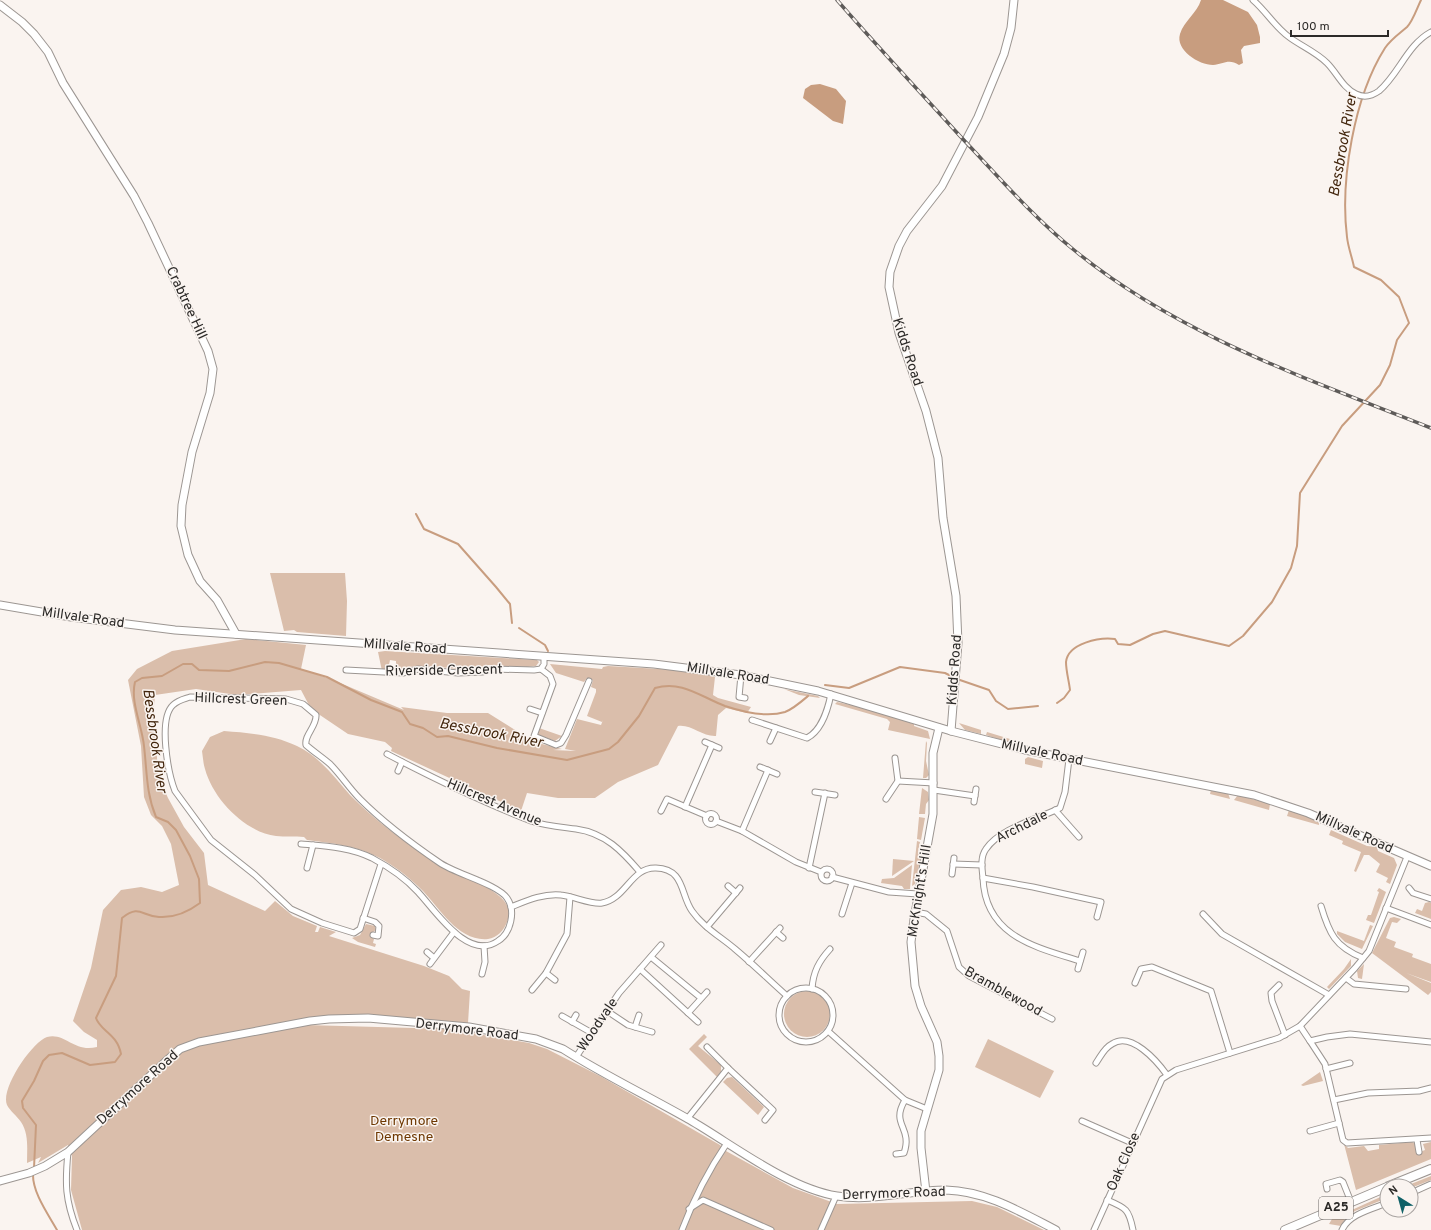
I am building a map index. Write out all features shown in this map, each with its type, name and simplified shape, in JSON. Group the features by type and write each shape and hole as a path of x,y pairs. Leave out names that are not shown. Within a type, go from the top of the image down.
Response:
{"main road":[{"name":"Kidds Road","path":"950,731 958,643 956,596 943,517 938,458 926,411 899,333 890,292 890,272 898,246 907,230 942,186 978,117 1004,54 1011,28 1014,0"},
{"name":"Crabtree Hill","path":"0,5 22,22 48,52 63,83 134,196 208,351 212,370 210,393 192,452 182,505 182,526 188,555 200,581 217,600 236,634"},
{"name":"Millvale Road","path":"0,605 142,626 654,664 742,675 831,694 939,728 1069,759 1254,795 1308,813 1406,857 1431,866"},
{"name":"McKnight's Hill","path":"926,1192 921,1148 922,1132 927,1109 939,1070 939,1056 936,1042 921,1006 915,986 911,942 918,894 933,814 933,752 939,728"},
{"name":"Derrymore Road","path":"0,1181 29,1173 68,1152 180,1049 199,1042 225,1036 310,1021 368,1018 470,1027 521,1036 563,1049 687,1119 776,1173 836,1196 874,1197 946,1190 990,1198 1056,1230"},
{"name":"A25","path":"1408,1178 1431,1169"},
{"name":"A25","path":"1285,1230 1379,1190"}],"street":[{"path":"1253,0 1284,33 1319,57 1337,74 1346,86 1363,96 1373,95 1392,77 1413,47 1431,32"},
{"path":"544,656 544,664 541,669 546,671 552,680 534,736 556,745 561,742 566,736 589,681"},
{"name":"Riverside Crescent","path":"346,670 403,673 418,669 458,673 482,672 493,669 541,669"},
{"path":"742,675 739,697 745,698"},
{"path":"752,720 800,737 807,738 811,736 819,726 831,694"},
{"name":"Hillcrest Green","path":"381,864 360,929 354,933 350,933 291,909 255,875 211,840 175,791 172,782 165,733 167,719 172,706 178,701 190,697 286,699 303,704 316,715 317,721 306,745 330,764 360,798 441,864 502,893 511,906"},
{"path":"530,709 542,713"},
{"path":"770,741 776,728"},
{"path":"705,742 719,748"},
{"path":"685,807 712,745"},
{"name":"Hillcrest Avenue","path":"387,754 533,821 558,828 588,831 597,835 622,850 640,872"},
{"path":"886,799 898,781 896,758"},
{"name":"Archdale","path":"1069,759 1060,808 1016,827 993,841 985,849 982,865 983,891 986,903 1007,932 1037,948 1080,961"},
{"path":"398,771 402,762"},
{"path":"760,767 778,774"},
{"path":"742,831 768,770"},
{"path":"898,781 934,786 975,796"},
{"path":"974,802 976,789"},
{"path":"815,792 835,795"},
{"path":"809,868 825,793"},
{"path":"661,811 667,799 707,816 713,814 716,816 716,821 742,831 809,868 822,872 828,869 832,873 832,876 852,883 888,892 918,894"},
{"path":"1055,810 1079,836"},
{"path":"1067,836 1073,831"},
{"path":"301,844 350,851 368,857 381,864 406,881 454,932 475,945 484,946 492,945 504,936 511,922 511,906 561,894 599,904 608,902 620,894 640,872 655,867 670,872 681,884 686,901 692,911 707,927 787,996"},
{"path":"307,868 313,845"},
{"path":"1096,1063 1110,1045 1119,1041 1126,1042 1148,1053 1167,1075 1176,1070 1285,1035 1300,1026 1346,978 1369,951 1406,857"},
{"path":"952,874 954,858"},
{"path":"953,864 982,865"},
{"path":"822,872 822,878 825,880 828,880 832,876"},
{"path":"983,878 1034,887 1101,902 1097,917"},
{"path":"842,914 852,883"},
{"path":"728,886 736,893"},
{"path":"707,927 740,888"},
{"path":"1409,888 1413,892 1431,899"},
{"path":"532,990 546,973 561,948 567,934 570,897"},
{"path":"1321,906 1331,935 1339,945 1363,958"},
{"path":"1386,908 1431,925"},
{"name":"Bramblewood","path":"915,912 926,914 947,930 959,967 969,976 1052,1019"},
{"path":"1203,914 1222,934 1329,995"},
{"path":"363,918 375,922 379,926 378,936 373,935"},
{"path":"749,962 778,930 783,938"},
{"path":"430,964 454,932"},
{"name":"Woodvale","path":"576,1057 619,993 661,945"},
{"path":"482,974 485,962 484,946"},
{"path":"812,989 813,976 817,965 830,949"},
{"path":"426,952 434,958"},
{"path":"1078,969 1083,952"},
{"path":"651,958 701,998"},
{"path":"1135,983 1141,969 1152,968 1211,991 1230,1053"},
{"path":"640,969 698,1022"},
{"path":"546,973 555,980"},
{"path":"1346,978 1354,984 1406,989"},
{"path":"1279,985 1271,993 1272,1001 1285,1035"},
{"path":"812,989 820,992 827,998 831,1005 833,1014 831,1026 821,1037 813,1041 796,1040 783,1028 780,1020 781,1007 787,996 799,990 812,989"},
{"path":"688,1013 707,992"},
{"path":"607,1011 628,1025 652,1032"},
{"path":"572,1022 576,1015"},
{"path":"635,1027 639,1015"},
{"path":"562,1016 592,1033"},
{"path":"1300,1026 1326,1069 1339,1123 1344,1140 1347,1143 1418,1140 1431,1138"},
{"path":"828,1031 905,1100 927,1109"},
{"path":"1310,1041 1350,1034 1431,1042"},
{"path":"707,1047 773,1110 765,1120"},
{"path":"1326,1069 1350,1063"},
{"path":"687,1119 728,1068"},
{"name":"Oak Close","path":"1094,1230 1162,1079 1167,1075"},
{"path":"1334,1100 1368,1093 1419,1091 1431,1088"},
{"path":"896,1154 904,1153 905,1148 906,1134 899,1117 899,1113 905,1100"},
{"path":"1082,1121 1132,1143"},
{"path":"1310,1130 1339,1123"},
{"path":"1418,1140 1419,1152"},
{"path":"682,1230 689,1209 709,1168 727,1143"},
{"path":"68,1152 65,1184 68,1206 77,1230"},
{"path":"1327,1188 1326,1184 1340,1180 1344,1182 1351,1202"},
{"path":"1419,1189 1431,1184"},
{"path":"821,1230 836,1196"},
{"path":"689,1209 703,1200 771,1230"},
{"name":"Oak Close","path":"1107,1200 1126,1210 1131,1219 1133,1230"},
{"path":"1342,1230 1347,1222 1357,1215 1379,1206"}],"green space":[{"path":"270,573 345,573 347,601 346,636 297,632 294,630 284,631"},
{"name":"Derrymore Demesne","path":"246,639 306,645 301,669 333,680 404,710 401,707 447,713 488,713 523,735 522,739 562,749 553,750 576,751 565,749 577,719 601,725 603,720 602,722 587,716 596,692 596,689 591,687 593,680 587,678 584,682 556,673 550,664 602,669 603,667 608,666 694,671 715,677 713,695 718,698 751,707 747,713 726,708 718,715 716,736 706,735 688,727 678,726 658,765 618,782 595,798 558,798 527,793 521,811 391,751 392,748 385,742 348,734 311,709 301,690 237,695 196,689 155,695 153,717 159,778 184,827 204,853 208,885 265,911 275,901 293,916 317,926 315,932 318,932 320,927 336,932 329,936 424,966 449,976 462,989 470,991 468,1023 354,1020 306,1025 450,1029 529,1043 547,1049 600,1076 720,1145 726,1151 793,1188 837,1204 972,1201 997,1207 1044,1230 82,1230 71,1190 72,1156 68,1145 38,1163 41,1157 27,1163 27,1142 24,1127 7,1105 6,1098 8,1088 26,1056 33,1047 47,1037 59,1037 82,1047 97,1047 97,1040 84,1032 73,1021 91,968 103,910 121,890 141,887 162,892 179,885 171,844 162,826 151,815 144,797 141,746 128,680 137,669 172,651"},
{"path":"385,651 537,660 539,662 536,666 527,667 488,665 470,670 423,666 401,670 396,669 396,661 390,660 388,669 382,671 378,652"},
{"path":"784,689 818,696 820,698 799,695"},
{"path":"837,702 851,705 852,703 914,724 914,726 928,731 930,739 888,730 890,722 887,719 835,704"},
{"path":"959,723 981,730 981,734 965,730"},
{"path":"539,728 562,736 555,741 538,735"},
{"path":"224,731 280,739 297,746 313,756 361,806 388,829 434,861 487,887 502,899 507,905 509,913 504,928 500,933 488,939 478,939 468,935 451,923 423,891 413,882 380,858 345,846 307,840 304,837 276,836 264,833 242,821 215,792 204,764 202,751 210,737"},
{"path":"987,732 1010,739 1010,743 986,735"},
{"path":"926,741 926,761 929,775 926,778 923,778"},
{"path":"1028,757 1043,761 1042,768 1025,764 1025,759"},
{"path":"922,788 928,792 929,800 926,804 925,814 919,814"},
{"path":"1211,790 1228,793 1230,799 1210,794"},
{"path":"1238,795 1270,804 1269,810 1234,800"},
{"path":"1289,810 1319,821 1319,825 1287,816"},
{"path":"919,817 925,818 921,840 917,839"},
{"path":"1331,830 1367,846 1377,847 1378,851 1394,858 1397,865 1390,884 1386,882 1388,878 1376,872 1380,864 1369,855 1364,855 1356,872 1354,871 1361,852 1342,844 1343,841 1329,835"},
{"path":"917,841 920,842 918,852 921,856 915,884 912,886"},
{"path":"893,859 914,861 892,876"},
{"path":"912,865 910,889 904,889 902,886 881,883 882,879 894,878"},
{"path":"1379,888 1386,892 1374,923 1366,920 1368,915 1371,915"},
{"path":"1425,903 1431,903 1431,919 1415,913 1417,909 1422,911"},
{"path":"1394,917 1401,919 1397,923 1392,922 1386,938 1396,942 1394,947 1413,954 1412,957 1431,964 1431,982 1406,973 1431,983 1431,992 1428,995 1372,953 1390,918"},
{"path":"366,924 375,926 376,930 373,932 371,937 374,939 373,943 376,944 375,947 358,942 352,938 360,935"},
{"path":"1370,925 1373,926 1362,949 1345,942 1337,934 1337,931 1364,941"},
{"path":"1351,959 1351,966 1329,989 1327,987"},
{"path":"1364,964 1362,979 1358,978 1357,971"},
{"path":"803,991 811,991 820,995 826,1001 830,1014 826,1027 820,1033 811,1037 803,1037 794,1033 788,1027 784,1018 784,1010 788,1001 794,995"},
{"path":"704,1034 707,1037 698,1046 721,1065 721,1072 717,1077 689,1049"},
{"path":"988,1039 1054,1071 1040,1098 975,1067"},
{"path":"1320,1072 1323,1081 1303,1086 1301,1085"},
{"path":"732,1077 764,1107 758,1115 723,1082 727,1078"},
{"path":"1412,1142 1416,1144 1417,1153 1425,1150 1423,1144 1431,1142 1431,1159 1385,1178 1379,1178 1379,1180 1356,1190 1344,1144 1348,1148 1364,1146 1368,1151 1379,1149 1379,1145"},
{"path":"1431,1176 1431,1180 1419,1185 1419,1181"},
{"path":"1379,1198 1379,1201 1355,1211 1345,1219 1341,1226 1329,1224 1332,1219"}],"shaded area":[{"path":"1201,0 1223,0 1248,12 1257,25 1260,43 1244,46 1241,50 1243,63 1239,65 1232,62 1213,65 1207,64 1189,56 1181,46 1179,40 1182,29 1197,9"},
{"path":"820,84 836,89 846,101 843,124 833,121 803,98 805,89 811,85"}],"waterway":[{"name":"Bessbrook River","path":"1057,703 1064,698 1070,690 1066,662 1068,655 1078,646 1093,640 1101,639 1115,639 1118,644 1130,645 1153,634 1165,631 1229,646 1243,636 1272,602 1291,568 1297,546 1300,493 1342,426 1380,385 1390,365 1397,340 1409,323 1399,297 1381,280 1354,267 1348,244 1345,215 1348,165 1352,140 1365,90 1374,68 1385,48 1392,39 1407,27 1421,0"},
{"path":"416,514 424,529 458,544 496,587 510,604 512,623"},
{"path":"519,628 545,645 548,651"},
{"name":"Bessbrook River","path":"34,1168 36,1125 23,1108 22,1101 34,1081 43,1061 49,1055 62,1053 90,1065 115,1062 121,1054 116,1041 101,1026 96,1018 116,976 122,918 137,911 153,916 165,917 186,912 200,903 199,879 190,856 176,830 168,822 156,817 150,799 143,738 135,706 135,682 142,678 162,676 183,664 192,664 199,670 229,671 265,662 279,663 327,677 371,700 402,712 410,724 423,728 437,737 448,736 497,748 567,760 609,749 618,742 639,716 655,688 665,686 683,688 725,706 747,712 762,714 778,714 785,712 808,696"},
{"name":"Bessbrook River","path":"825,685 849,688 900,667 945,673 953,677"},
{"name":"Bessbrook River","path":"957,679 989,690 996,701 1008,709 1038,706"},
{"name":"Bessbrook River","path":"33,1173 35,1188 45,1210 57,1230"}],"railway":[{"path":"837,0 960,136 1029,209 1074,250 1114,280 1156,307 1200,331 1291,373 1431,428"}]}
